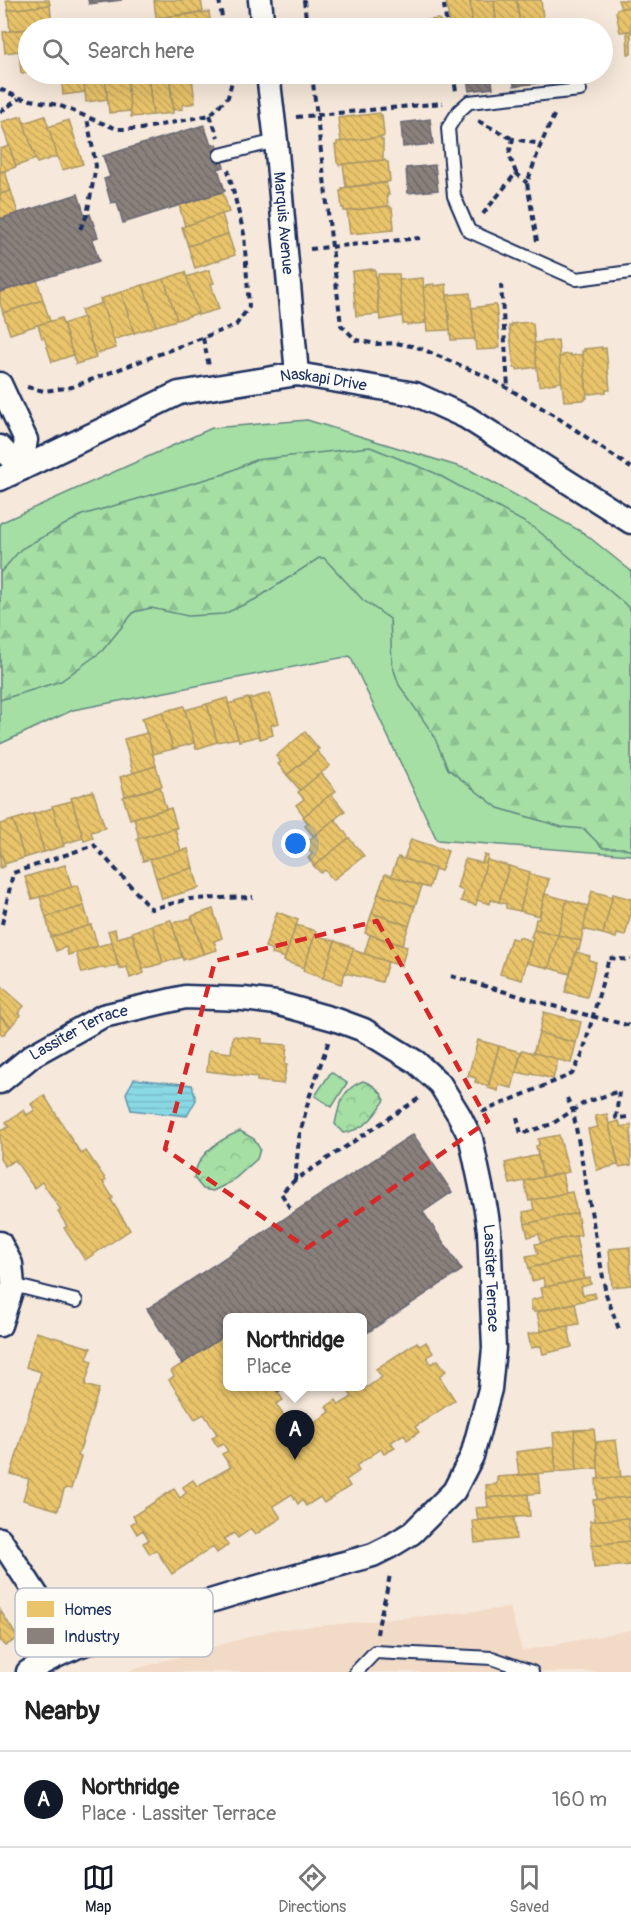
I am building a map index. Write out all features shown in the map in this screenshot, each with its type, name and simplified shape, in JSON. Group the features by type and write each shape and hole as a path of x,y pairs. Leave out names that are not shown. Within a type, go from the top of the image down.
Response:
{"street":[{"path":"260,0 262,18"},
{"name":"Marquis Avenue","path":"269,84 297,374"},
{"name":"Naskapi Drive","path":"0,479 179,393 297,374 415,394 466,417 631,522"},
{"path":"2,388 26,440 21,469"},
{"path":"0,447 21,469"},
{"name":"Lassiter Terrace","path":"0,1082 33,1055 103,1016 185,997 244,999 276,1004 337,1020 364,1030 416,1062 440,1084 471,1139 489,1230 494,1348 490,1389 472,1456 454,1491 412,1533 373,1555 213,1600"},
{"path":"0,1243 11,1264 13,1285 0,1325"},
{"path":"0,1539 32,1588"},
{"name":"Lassiter Terrace","path":"28,1672 57,1657"}],"lane":[{"path":"580,90 469,102 459,111 448,128 454,196 469,231 542,264 577,279 630,272"},
{"path":"222,154 276,141"},
{"path":"13,1285 76,1301"},
{"path":"356,1672 375,1652 492,1658 532,1672"}],"path":[{"path":"219,0 222,18"},
{"path":"304,0 306,18"},
{"path":"444,5 446,18"},
{"path":"0,89 20,98 58,105 117,129 141,129 210,116 228,97 231,84"},
{"path":"313,84 340,325 356,340 417,347 488,377 554,415 631,468"},
{"path":"542,264 527,183 541,144 565,91"},
{"path":"0,112 20,98"},
{"path":"274,118 317,116 448,102 459,111 513,139 541,144"},
{"path":"2,388 16,385 44,391 72,387 236,325 249,307 244,234 210,116"},
{"path":"80,229 87,215 96,166 87,117"},
{"path":"513,139 509,154 516,173 527,183"},
{"path":"469,231 516,173"},
{"path":"286,251 420,238"},
{"path":"501,284 508,388"},
{"path":"2,924 13,873 94,845 151,909 189,899 253,897"},
{"path":"479,1114 573,1074 582,1056 609,958 631,960"},
{"path":"450,976 631,1026"},
{"path":"295,1180 299,1138 309,1098 337,1020"},
{"path":"290,1208 281,1193 295,1180 440,1084"},
{"path":"517,1118 521,1134 552,1124 584,1103 619,1091 616,1118 631,1116"},
{"path":"567,1098 573,1111 606,1294 620,1332"},
{"path":"375,1652 381,1610 388,1590 391,1567"}],"highlighted area":[{"path":"377,921 488,1121 307,1248 165,1149 215,961"}],"shaded area":[{"path":"510,1608 522,1651 631,1630 631,1672 125,1672 178,1657 213,1657 213,1647 274,1630"}],"green space":[{"path":"307,420 470,470 584,533 631,571 631,855 437,840 350,656 73,710 0,744 0,523 212,428"},
{"path":"370,447 435,473 535,528 631,611 631,851 623,848 603,848 584,829 562,827 498,808 448,769 433,734 399,685 392,664 390,619 363,600 324,558 319,558 256,599 224,614 188,616 151,608 134,612 102,651 61,681 0,700 0,573 21,549 82,515 224,474 255,460"},
{"path":"331,1072 347,1083 332,1107 315,1096"},
{"path":"363,1081 376,1088 385,1100 363,1126 343,1133 335,1124 340,1104 350,1088"},
{"path":"240,1131 254,1139 260,1149 257,1159 231,1182 213,1191 203,1189 194,1178 199,1162 217,1143"}],"water":[{"path":"134,1079 192,1085 196,1100 187,1116 131,1110 126,1093"}],"building: Homes":[{"path":"6,0 49,0 50,5 8,10"},
{"path":"154,0 201,0 203,12 156,18"},
{"path":"446,0 470,0 472,18 449,18"},
{"path":"470,0 494,0 496,18 472,18"},
{"path":"494,0 517,0 519,18 496,18"},
{"path":"517,0 541,0 543,18 519,18"},
{"path":"618,0 631,0 631,7 621,8"},
{"path":"50,5 51,18 18,18 18,30 10,31 8,10"},
{"path":"631,7 631,31 620,32 617,9"},
{"path":"209,12 210,18 167,18"},
{"path":"18,30 18,51 5,53 3,32"},
{"path":"627,31 631,31 631,54 628,54"},
{"path":"62,84 84,84 85,92 63,95"},
{"path":"84,84 106,84 108,99 86,102"},
{"path":"106,84 127,84 131,111 109,113"},
{"path":"128,84 149,84 153,115 131,117"},
{"path":"149,84 170,84 173,113 153,115"},
{"path":"170,84 193,84 195,103 182,105 183,109 174,110"},
{"path":"380,113 383,137 341,142 338,118"},
{"path":"22,116 36,159 16,166 1,122"},
{"path":"45,116 58,156 37,163 24,123"},
{"path":"69,120 83,164 62,170 48,127"},
{"path":"380,137 383,140 383,160 339,165 337,162 335,145 337,142"},
{"path":"9,146 16,167 0,172 0,149"},
{"path":"385,160 388,162 390,181 346,187 343,164"},
{"path":"5,171 11,191 0,194 0,172"},
{"path":"386,183 389,194 387,194 388,206 347,211 342,208 340,191 342,188"},
{"path":"11,191 18,213 0,219 0,194"},
{"path":"223,192 229,212 185,226 179,205"},
{"path":"390,206 393,230 350,234 347,211"},
{"path":"222,214 228,234 188,246 182,227"},
{"path":"228,234 235,255 195,268 188,246"},
{"path":"209,270 219,309 198,315 186,277"},
{"path":"375,270 379,314 356,316 352,272"},
{"path":"185,272 198,313 177,320 164,279"},
{"path":"378,274 399,274 403,316 380,320 376,277"},
{"path":"423,278 426,321 425,323 403,324 399,280"},
{"path":"164,279 177,320 156,326 143,285"},
{"path":"37,280 43,300 3,313 0,292"},
{"path":"434,284 434,286 446,284 450,329 448,330 427,331 423,287"},
{"path":"143,285 156,326 134,333 121,292"},
{"path":"121,292 134,333 113,340 100,299"},
{"path":"470,293 475,339 451,340 447,295"},
{"path":"43,300 50,321 10,334 3,313"},
{"path":"102,303 116,348 95,354 81,310"},
{"path":"496,305 500,347 476,350 472,308"},
{"path":"83,317 96,358 76,364 63,324"},
{"path":"61,318 73,355 52,362 38,325"},
{"path":"530,322 533,324 537,367 517,370 514,368 509,326"},
{"path":"558,340 562,382 539,386 534,343"},
{"path":"602,347 602,349 606,348 610,390 590,394 587,393 582,351"},
{"path":"570,354 570,356 583,354 587,398 585,400 564,401 559,357"},
{"path":"270,693 279,723 271,725 273,735 260,739 249,699"},
{"path":"227,698 238,738 217,742 207,704"},
{"path":"248,698 259,736 239,741 228,704"},
{"path":"207,704 217,742 196,749 185,710"},
{"path":"184,706 194,743 173,749 162,712"},
{"path":"162,712 173,749 153,754 142,718"},
{"path":"305,732 319,749 287,775 278,764 281,762 276,756"},
{"path":"147,733 156,766 133,773 124,739"},
{"path":"317,751 330,766 300,790 287,775"},
{"path":"156,766 162,786 125,796 120,777"},
{"path":"321,773 336,791 304,816 296,805 304,799 298,792"},
{"path":"160,787 166,809 130,819 123,797"},
{"path":"93,791 105,828 91,832 93,838 84,841 71,798"},
{"path":"331,794 345,811 313,836 305,826 308,823 303,817"},
{"path":"72,801 83,838 63,844 52,806"},
{"path":"53,808 64,846 44,852 33,814"},
{"path":"171,808 177,828 139,838 134,818"},
{"path":"33,814 44,852 24,858 13,820"},
{"path":"335,819 349,838 314,866 308,858 312,854 304,844"},
{"path":"13,820 24,858 4,864 0,849 0,824"},
{"path":"175,828 181,851 143,861 137,839"},
{"path":"349,838 364,856 333,880 325,870 321,873 314,866"},
{"path":"411,839 448,851 441,871 404,859"},
{"path":"0,849 5,866 0,868"},
{"path":"188,849 193,868 156,878 150,859"},
{"path":"484,855 488,856 476,905 461,901 464,891 457,888 465,859 482,863"},
{"path":"398,857 435,869 429,888 391,876"},
{"path":"487,860 509,866 499,902 491,900 490,904 477,900"},
{"path":"65,865 72,888 32,899 25,877"},
{"path":"509,866 530,872 520,911 506,908 506,904 499,902"},
{"path":"193,868 199,888 162,899 156,878"},
{"path":"385,874 422,886 415,906 378,894"},
{"path":"529,874 549,879 539,916 520,911"},
{"path":"78,885 84,906 46,917 40,897"},
{"path":"592,891 613,897 603,934 582,929"},
{"path":"378,894 415,906 409,926 372,913"},
{"path":"545,894 567,900 558,935 534,929"},
{"path":"613,894 631,899 631,913 625,936 617,934 616,938 603,934"},
{"path":"567,900 588,906 581,941 558,935"},
{"path":"84,906 90,926 51,937 46,917"},
{"path":"213,909 222,938 214,941 217,950 203,954 192,916"},
{"path":"277,912 298,920 285,958 272,954 273,950 265,947"},
{"path":"372,913 409,926 402,945 365,933"},
{"path":"192,918 203,954 183,960 172,923"},
{"path":"171,920 182,957 163,963 152,925"},
{"path":"91,925 98,946 68,955 66,947 56,951 51,937"},
{"path":"152,925 163,963 143,969 132,932"},
{"path":"296,925 316,931 304,968 284,961"},
{"path":"115,929 117,938 132,934 144,973 130,978 127,967 120,969 108,931"},
{"path":"534,929 558,935 549,968 527,963"},
{"path":"315,935 335,941 323,978 303,971"},
{"path":"370,935 407,947 401,966 364,954"},
{"path":"558,935 581,941 570,974 549,968"},
{"path":"519,937 532,941 522,980 500,974 511,938 518,940"},
{"path":"335,941 354,948 341,984 323,978"},
{"path":"112,942 118,965 82,973 76,953"},
{"path":"353,950 388,962 382,982 345,973"},
{"path":"576,952 590,956 589,960 596,962 587,997 565,992"},
{"path":"0,985 24,1006 18,1013 21,1015 11,1026 0,1016"},
{"path":"544,1012 581,1022 576,1043 539,1033"},
{"path":"0,1016 11,1026 3,1035 0,1033"},
{"path":"539,1033 576,1043 571,1063 533,1053"},
{"path":"233,1036 262,1039 262,1043 287,1045 285,1065 287,1065 283,1084 257,1081 257,1077 207,1071 209,1050 231,1053"},
{"path":"478,1040 499,1046 488,1086 475,1082 476,1078 468,1076"},
{"path":"499,1046 521,1052 512,1088 499,1085 498,1091 488,1088"},
{"path":"522,1050 558,1059 553,1079 531,1073 530,1075 516,1072"},
{"path":"44,1095 81,1154 86,1151 106,1180 103,1182 113,1198 111,1200 130,1230 85,1260 64,1228 67,1226 58,1212 61,1210 42,1182 34,1188 15,1160 5,1166 0,1159 0,1131 9,1127 6,1122 24,1110 27,1115 35,1110 31,1104"},
{"path":"607,1114 618,1165 597,1170 588,1129 598,1127 595,1116"},
{"path":"619,1121 621,1127 631,1125 631,1165 619,1167 609,1124"},
{"path":"559,1135 569,1172 543,1177 536,1146 539,1145 538,1139"},
{"path":"538,1155 543,1177 510,1184 505,1163"},
{"path":"562,1173 566,1193 529,1201 524,1181"},
{"path":"572,1192 577,1213 525,1224 523,1212 534,1210 532,1200"},
{"path":"577,1213 581,1235 541,1243 539,1234 528,1237 525,1224"},
{"path":"576,1236 580,1257 529,1268 526,1256 538,1254 535,1244"},
{"path":"630,1247 631,1285 612,1287 609,1249"},
{"path":"580,1257 585,1279 545,1287 543,1278 532,1281 529,1268"},
{"path":"590,1278 591,1284 581,1287 583,1295 595,1293 596,1298 534,1312 533,1309 531,1310 531,1300 543,1297 541,1288"},
{"path":"575,1303 579,1324 541,1331 537,1312"},
{"path":"568,1326 572,1347 543,1354 541,1346 531,1348 528,1334"},
{"path":"36,1332 91,1348 87,1359 92,1361 85,1385 99,1389 78,1456 81,1457 71,1489 64,1490 58,1510 23,1500 29,1479 11,1474 41,1372 26,1367"},
{"path":"223,1337 223,1391 277,1391 283,1400 276,1404 286,1419 280,1422 283,1427 290,1423 298,1434 330,1412 326,1407 336,1400 339,1405 352,1397 348,1391 367,1391 367,1387 382,1377 376,1369 417,1342 420,1346 426,1342 433,1353 427,1357 431,1364 438,1360 446,1371 439,1376 455,1400 415,1427 419,1432 407,1440 404,1434 391,1442 395,1448 384,1454 381,1449 356,1466 359,1471 346,1480 350,1486 324,1503 320,1497 306,1506 302,1500 298,1504 292,1494 273,1506 281,1518 255,1535 251,1529 238,1538 234,1533 224,1539 228,1545 217,1553 213,1547 172,1574 156,1550 150,1554 143,1543 149,1540 143,1530 137,1534 131,1524 136,1521 133,1516 174,1489 180,1498 186,1493 183,1487 193,1480 197,1486 231,1467 222,1454 228,1451 223,1444 218,1447 212,1438 217,1434 204,1414 195,1419 169,1380 174,1376 171,1371"},
{"path":"594,1429 598,1468 577,1470 574,1430"},
{"path":"574,1430 577,1470 556,1472 553,1433"},
{"path":"616,1440 621,1477 599,1479 596,1442"},
{"path":"554,1447 556,1472 519,1475 516,1452"},
{"path":"538,1474 540,1493 487,1498 486,1485 497,1484 497,1477"},
{"path":"631,1476 631,1497 597,1500 596,1479"},
{"path":"528,1494 530,1516 478,1520 476,1508 488,1507 487,1498"},
{"path":"631,1497 631,1518 595,1521 593,1500"},
{"path":"514,1517 516,1539 475,1543 473,1521"},
{"path":"628,1518 631,1541 592,1545 590,1521"},
{"path":"631,1541 631,1565 594,1568 592,1545"},
{"path":"0,1610 15,1633 15,1640 5,1646 0,1641"}],"building: Industry":[{"path":"88,0 122,0 89,4"},
{"path":"468,84 492,84 493,88 469,91"},
{"path":"430,119 433,144 403,147 401,123"},
{"path":"204,125 211,145 217,144 224,167 218,169 225,191 123,223 117,202 111,203 104,179 110,177 103,156"},
{"path":"435,165 438,190 408,193 406,168"},
{"path":"78,194 85,216 90,214 98,237 92,239 99,261 0,292 0,219"},
{"path":"413,1134 452,1192 423,1212 462,1270 367,1333 367,1313 223,1313 223,1337 182,1364 147,1309"}],"place":[{"name":"Northridge","path":"295,1460"}]}
